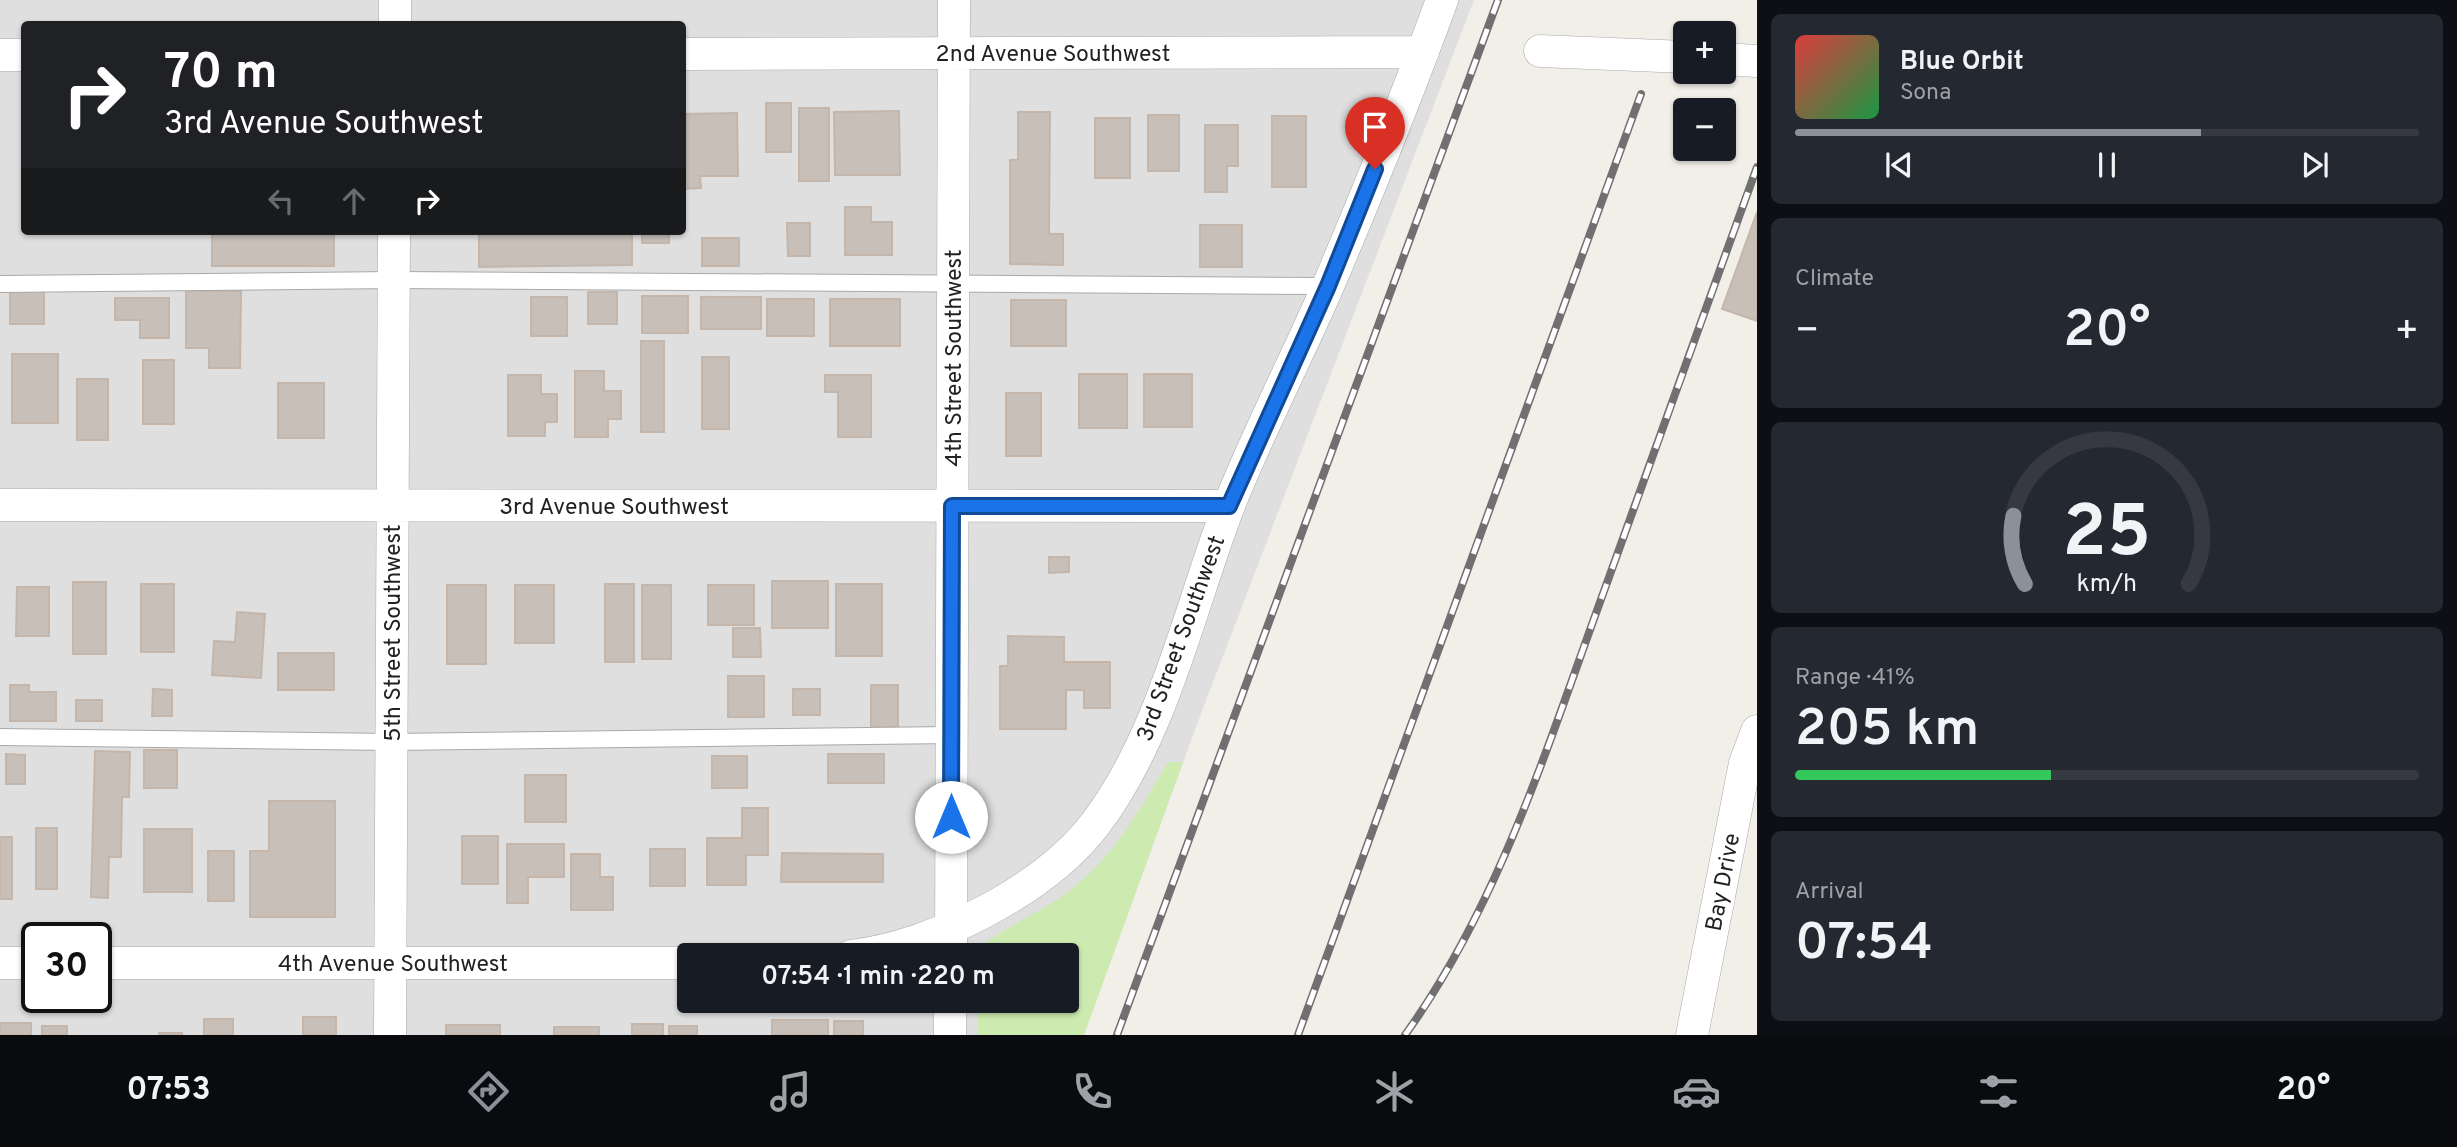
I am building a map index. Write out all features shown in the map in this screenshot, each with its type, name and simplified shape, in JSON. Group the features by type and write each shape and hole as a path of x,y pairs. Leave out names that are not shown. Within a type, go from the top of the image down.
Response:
{"street":[{"path":"395,0 395,21"},
{"name":"4th Street Southwest","path":"951,941 954,0"},
{"name":"3rd Street Southwest","path":"951,941 1056,864 1096,824 1139,751 1177,655 1229,506 1328,286 1442,0"},
{"path":"1540,51 1673,57"},
{"name":"2nd Avenue Southwest","path":"686,54 1423,52"},
{"path":"0,55 21,55"},
{"path":"1736,60 1757,61"},
{"name":"5th Street Southwest","path":"390,1035 394,235"},
{"name":"3rd Avenue Southwest","path":"0,505 1229,506"},
{"name":"Bay Drive","path":"1692,1035 1745,764 1757,731"},
{"path":"0,963 21,963"},
{"name":"4th Avenue Southwest","path":"112,963 677,963"},
{"path":"950,1013 950,1035"}],"lane":[{"path":"0,284 394,280 1328,286"},
{"path":"0,737 391,743 952,735"}],"shaded area":[{"path":"0,0 1474,0 1199,719 1084,1035 0,1035"}],"green space":[{"path":"1168,762 1183,762 1084,1035 978,1035 978,1013 1079,1013 1079,943 986,943 1058,899 1085,878 1113,848"}],"building":[{"path":"766,103 791,103 791,152 766,152"},
{"path":"799,108 829,108 829,181 799,181"},
{"path":"899,111 900,175 835,175 834,112"},
{"path":"1018,112 1050,112 1049,234 1063,234 1063,265 1010,264 1010,160 1018,160"},
{"path":"737,113 738,176 700,176 701,188 686,189 686,114"},
{"path":"1148,115 1179,115 1179,171 1148,171"},
{"path":"1272,116 1306,116 1306,187 1272,187"},
{"path":"1095,118 1130,118 1130,178 1095,178"},
{"path":"1205,125 1238,125 1238,166 1227,166 1227,192 1205,192"},
{"path":"845,207 871,207 871,222 892,222 892,255 845,255"},
{"path":"1757,212 1757,321 1722,309"},
{"path":"787,223 810,223 810,256 788,256"},
{"path":"1200,225 1242,225 1242,267 1200,267"},
{"path":"212,235 334,235 334,266 212,266"},
{"path":"479,235 632,235 632,265 479,267"},
{"path":"642,235 669,235 669,243 642,243"},
{"path":"702,238 739,238 739,266 702,266"},
{"path":"10,290 44,290 44,324 10,324"},
{"path":"186,291 241,291 240,368 209,368 209,348 186,348"},
{"path":"588,292 617,292 617,324 588,324"},
{"path":"642,296 688,296 688,333 642,333"},
{"path":"531,297 567,297 567,336 531,336"},
{"path":"701,297 761,297 761,329 701,329"},
{"path":"115,298 169,298 169,338 140,338 140,320 115,320"},
{"path":"767,299 814,299 814,336 767,336"},
{"path":"830,299 900,299 900,346 830,346"},
{"path":"1011,300 1066,300 1066,346 1011,346"},
{"path":"641,341 664,341 664,432 641,432"},
{"path":"12,354 58,354 58,423 12,423"},
{"path":"702,357 729,357 729,429 702,429"},
{"path":"143,360 174,360 174,424 143,424"},
{"path":"575,371 604,371 604,391 621,391 621,419 608,419 608,437 575,437"},
{"path":"1079,374 1127,374 1127,428 1079,428"},
{"path":"1144,374 1192,374 1192,427 1144,427"},
{"path":"508,375 541,375 541,394 557,394 557,422 545,422 545,436 508,436"},
{"path":"825,375 871,375 871,437 838,437 838,392 825,392"},
{"path":"77,379 108,379 108,440 77,440"},
{"path":"278,383 324,383 324,438 278,438"},
{"path":"1006,393 1041,393 1041,456 1006,456"},
{"path":"1049,557 1069,557 1069,572 1049,573"},
{"path":"772,581 828,581 828,628 772,628"},
{"path":"73,582 106,582 106,654 73,654"},
{"path":"141,584 174,584 174,652 141,652"},
{"path":"605,584 634,584 634,662 605,662"},
{"path":"836,584 882,584 882,656 836,656"},
{"path":"447,585 486,585 486,664 447,664"},
{"path":"515,585 554,585 554,643 515,643"},
{"path":"642,585 671,585 671,659 642,659"},
{"path":"708,585 754,585 754,625 708,625"},
{"path":"17,587 49,587 49,636 16,636"},
{"path":"237,612 265,614 261,678 212,675 214,641 235,642"},
{"path":"733,628 760,628 761,657 733,657"},
{"path":"1008,636 1064,637 1064,662 1110,662 1110,708 1084,708 1084,690 1066,690 1066,729 1000,729 1000,666 1008,666"},
{"path":"278,653 334,653 334,690 278,690"},
{"path":"728,676 764,676 764,717 728,717"},
{"path":"10,685 29,685 29,692 56,692 56,721 10,721"},
{"path":"871,685 898,685 898,727 871,727"},
{"path":"153,689 172,690 172,716 152,716"},
{"path":"793,689 820,689 820,715 793,715"},
{"path":"76,700 102,700 102,721 76,721"},
{"path":"144,750 177,750 177,788 144,788"},
{"path":"95,751 130,752 129,797 122,797 121,857 109,857 108,898 91,897"},
{"path":"6,754 25,755 25,784 6,784"},
{"path":"828,754 884,754 884,783 828,783"},
{"path":"712,756 747,756 747,788 712,788"},
{"path":"525,775 566,775 566,822 525,822"},
{"path":"269,801 335,801 335,917 250,917 250,851 269,851"},
{"path":"742,808 768,808 768,855 746,855 746,885 707,885 707,838 742,838"},
{"path":"36,828 57,828 57,889 36,889"},
{"path":"144,829 192,829 192,892 144,892"},
{"path":"462,836 498,836 498,884 462,884"},
{"path":"0,837 12,837 12,899 0,899"},
{"path":"507,844 564,844 564,877 528,877 528,903 507,903"},
{"path":"650,849 685,849 685,886 650,886"},
{"path":"208,851 234,851 234,901 208,901"},
{"path":"782,853 883,854 883,882 781,882"},
{"path":"571,854 600,854 600,877 613,877 613,910 571,910"},
{"path":"303,1017 336,1017 336,1035 303,1035"},
{"path":"204,1019 233,1019 233,1035 204,1035"},
{"path":"772,1020 828,1020 828,1035 772,1035"},
{"path":"834,1021 863,1021 863,1035 834,1035"},
{"path":"0,1023 31,1023 31,1035 0,1035"},
{"path":"632,1024 663,1024 663,1035 632,1035"},
{"path":"446,1025 500,1025 500,1035 446,1035"},
{"path":"42,1026 67,1026 67,1035 42,1035"},
{"path":"669,1026 697,1026 697,1035 669,1035"},
{"path":"554,1027 599,1027 599,1035 554,1035"},
{"path":"182,1033 182,1035 159,1035"}],"railway":[{"path":"1117,1035 1498,0"},
{"path":"1298,1035 1641,94"},
{"path":"1405,1035 1437,987 1465,937 1491,885 1536,779 1757,167"}],"route":[{"path":"951,817 952,506 1229,506 1328,286 1375,169"}]}
